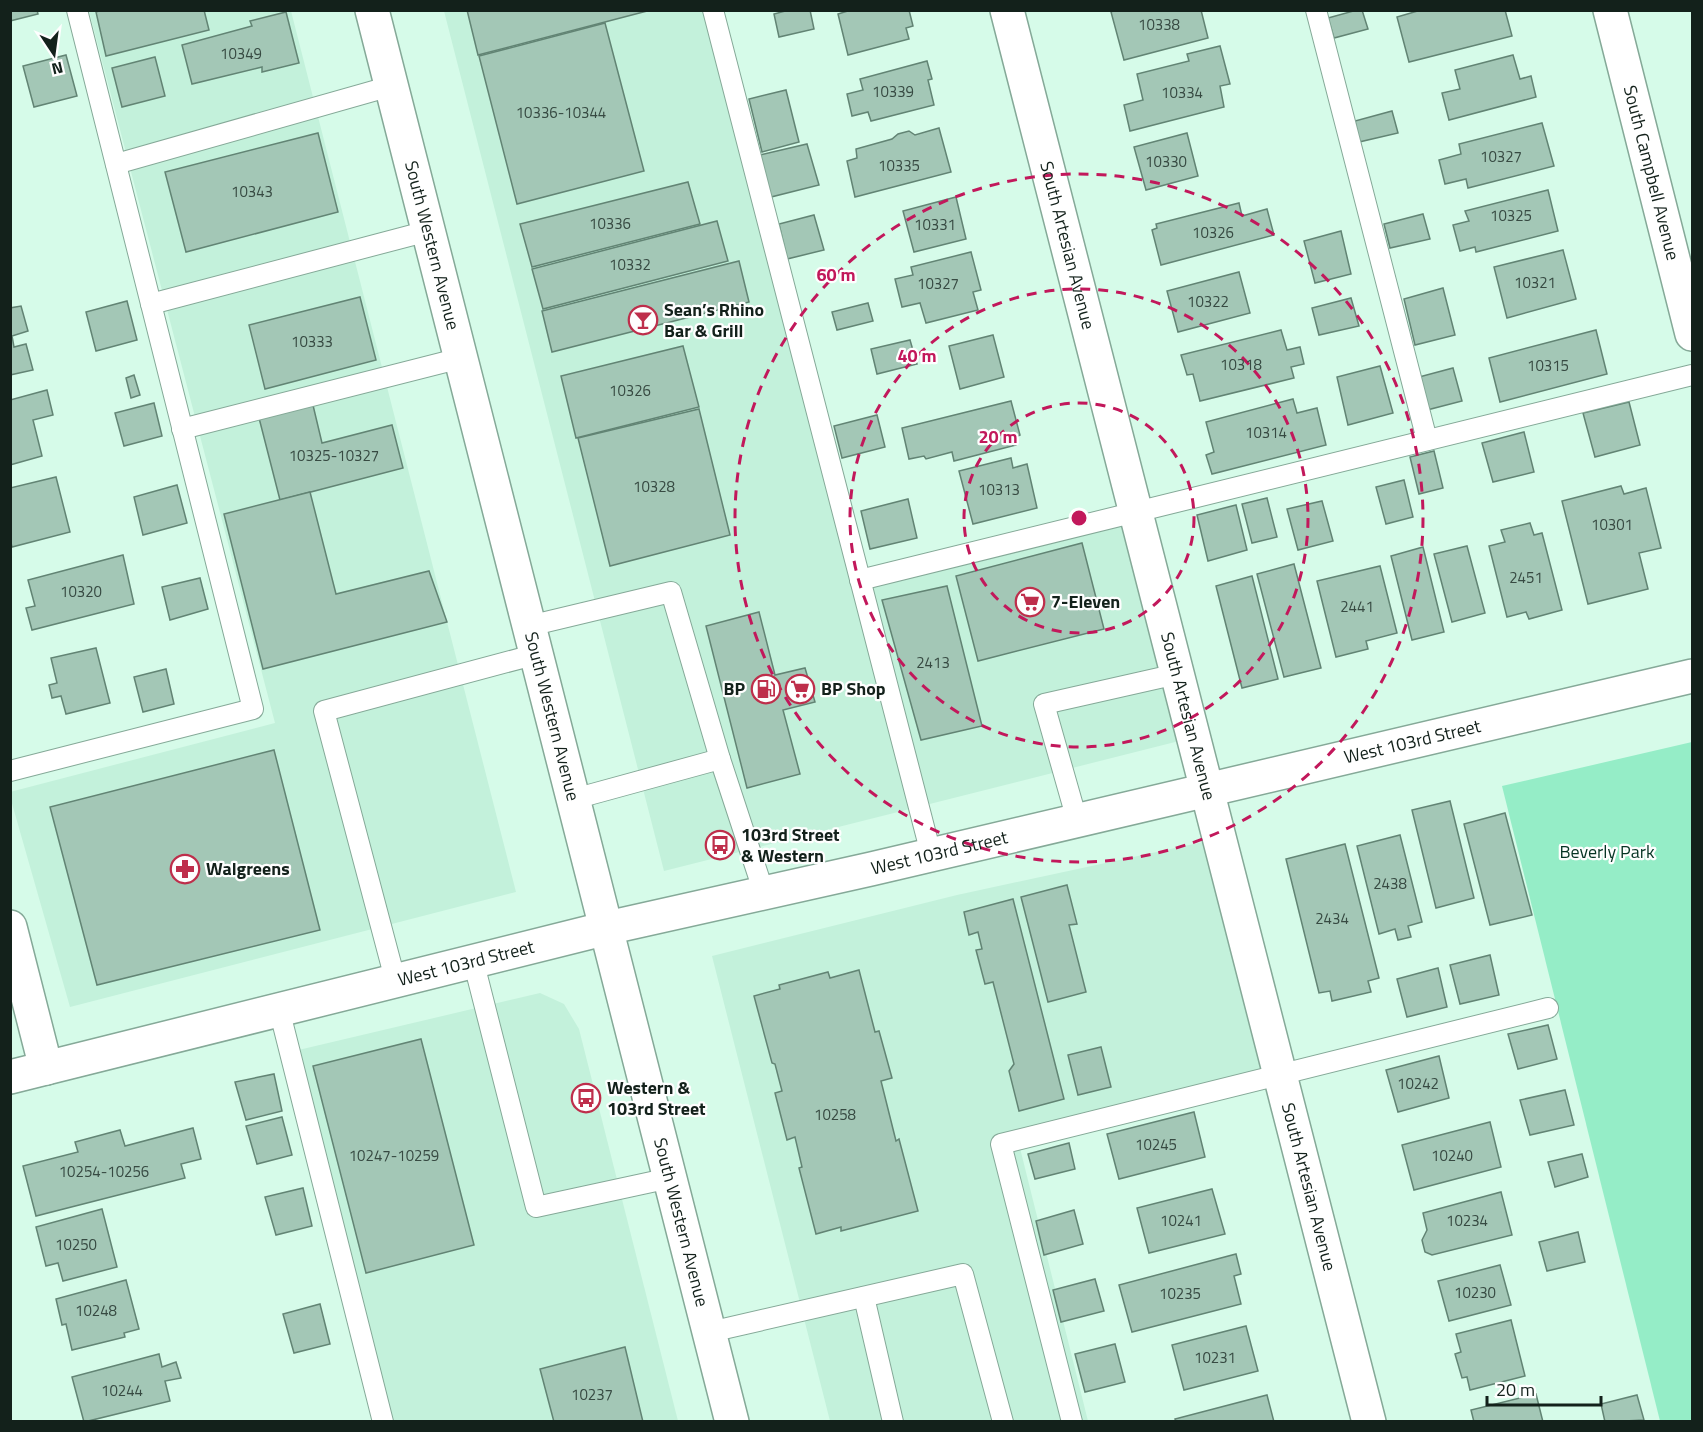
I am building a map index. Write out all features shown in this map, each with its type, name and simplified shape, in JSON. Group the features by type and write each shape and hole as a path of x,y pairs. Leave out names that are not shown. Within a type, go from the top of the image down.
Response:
{"main road":[{"name":"South Western Avenue","path":"372,10 732,1422"},
{"name":"South Artesian Avenue","path":"1007,10 1369,1422"},
{"name":"South Campbell Avenue","path":"1610,10 1692,334"},
{"name":"West 103rd Street","path":"10,1077 395,979 607,928 1692,676"},
{"path":"10,927 46,1068"}],"lane":[{"path":"10,771 253,709 77,10"},
{"path":"712,10 931,854"},
{"path":"1316,10 1427,440"},
{"path":"116,164 391,86"},
{"path":"151,304 428,231"},
{"path":"182,429 461,358"},
{"path":"860,580 1692,375"},
{"path":"395,979 324,711 671,592 720,759 764,893"},
{"path":"1077,820 1044,704 1178,674"},
{"path":"574,799 720,759"},
{"path":"473,960 536,1207 670,1178"},
{"path":"1072,1422 1001,1144 1548,1008"},
{"path":"279,1009 383,1422"},
{"path":"710,1332 963,1274 1003,1422"},
{"path":"864,1297 893,1422"}],"shaded area":[{"path":"89,11 291,11 516,892 70,1007 10,792 275,723"},
{"path":"444,11 706,11 855,590 1136,522 1191,738 664,871"},
{"path":"1217,839 1277,1069 1016,1132 1088,1421 830,1421 712,956 957,895"},
{"path":"540,993 564,1004 579,1029 678,1421 383,1421 290,1052"}],"green space":[{"name":"Beverly Park","path":"1692,742 1692,1421 1660,1421 1502,786"}],"building":[{"path":"10,10 37,10 38,14 10,21"},
{"path":"102,10 204,10 209,30 106,56 96,12"},
{"path":"467,10 651,10 478,55"},
{"path":"789,10 810,10 814,29 779,37 774,14"},
{"path":"851,10 909,10 913,26 906,28 909,39 848,55 838,14"},
{"path":"1115,10 1201,10 1208,38 1124,60 1111,12"},
{"path":"1362,10 1368,29 1334,38 1328,18"},
{"path":"1421,10 1505,10 1512,36 1409,62 1397,17"},
{"path":"286,12 299,63 262,72 262,67 192,84 182,45 252,26 250,21"},
{"path":"605,23 644,171 517,204 479,56"},
{"path":"1220,46 1230,84 1220,86 1224,107 1130,131 1124,105 1143,100 1137,74 1189,61 1187,54"},
{"path":"66,55 77,96 34,107 23,66"},
{"path":"1513,55 1520,79 1531,76 1536,97 1449,120 1442,93 1460,89 1455,70"},
{"path":"155,57 165,96 122,107 112,68"},
{"path":"927,61 932,79 928,80 934,105 871,121 868,112 852,116 847,94 863,90 860,79"},
{"path":"786,90 799,142 762,152 749,99"},
{"path":"1392,111 1398,133 1359,142 1355,121"},
{"path":"1542,123 1554,166 1468,188 1466,179 1445,184 1439,160 1461,154 1459,144"},
{"path":"939,128 951,172 855,197 847,161 857,158 856,149 892,139 898,134 909,131 915,135"},
{"path":"318,133 338,212 186,252 165,172"},
{"path":"1187,133 1198,176 1146,190 1134,147"},
{"path":"807,144 819,185 771,197 760,155"},
{"path":"688,182 700,224 532,267 520,224"},
{"path":"1548,190 1558,231 1476,252 1475,247 1460,251 1453,225 1469,221 1465,211"},
{"path":"956,197 966,239 914,252 903,211"},
{"path":"1239,203 1242,216 1267,209 1274,235 1161,265 1152,230 1157,228 1156,224"},
{"path":"1423,214 1430,239 1390,248 1384,224"},
{"path":"814,215 824,250 787,259 779,224"},
{"path":"717,221 728,261 543,309 532,269"},
{"path":"1341,231 1351,274 1315,283 1304,241"},
{"path":"1563,250 1576,299 1507,318 1494,267"},
{"path":"971,252 981,290 973,292 978,310 926,323 920,303 902,307 895,279 913,275 911,267"},
{"path":"739,261 749,302 552,352 542,311"},
{"path":"1239,272 1250,313 1178,332 1167,291"},
{"path":"1443,288 1455,335 1415,345 1404,299"},
{"path":"360,297 376,360 265,389 249,325"},
{"path":"1351,298 1359,326 1319,335 1312,308"},
{"path":"127,301 137,340 96,351 86,312"},
{"path":"868,303 873,321 837,330 832,312"},
{"path":"21,306 28,331 12,336 14,347 26,344 33,370 10,375 10,308"},
{"path":"1281,330 1287,350 1300,347 1304,364 1291,367 1294,378 1200,401 1193,374 1187,375 1181,355"},
{"path":"1596,330 1607,374 1500,402 1489,358"},
{"path":"993,335 1004,377 960,389 949,346"},
{"path":"910,340 917,364 877,374 871,349"},
{"path":"683,346 699,407 576,438 561,376"},
{"path":"1380,366 1393,413 1348,425 1337,377"},
{"path":"1453,368 1462,401 1427,410 1419,377"},
{"path":"134,375 140,395 131,398 126,378"},
{"path":"47,390 53,415 33,420 42,456 10,465 10,400"},
{"path":"1293,399 1297,413 1317,408 1326,445 1212,474 1206,455 1214,452 1206,422"},
{"path":"312,401 322,443 392,425 403,468 280,500 258,414"},
{"path":"1011,401 1020,435 1014,438 1016,445 954,461 952,452 926,459 924,456 909,459 902,428"},
{"path":"1629,402 1640,445 1595,457 1583,413"},
{"path":"154,403 162,436 124,446 115,413"},
{"path":"699,409 730,535 610,566 578,438"},
{"path":"877,415 885,447 842,458 834,426"},
{"path":"1524,432 1534,472 1493,482 1482,443"},
{"path":"1434,451 1443,488 1419,494 1410,457"},
{"path":"1011,458 1013,468 1027,464 1037,508 973,524 959,471"},
{"path":"56,477 70,532 12,547 10,488"},
{"path":"1404,480 1413,517 1386,524 1376,487"},
{"path":"177,485 187,523 143,535 134,497"},
{"path":"1621,486 1624,494 1646,488 1661,548 1639,553 1648,589 1588,604 1562,501"},
{"path":"310,492 336,594 429,571 447,622 263,669 224,514"},
{"path":"1267,498 1277,537 1252,543 1242,504"},
{"path":"908,499 917,538 870,549 861,511"},
{"path":"1322,501 1333,541 1298,550 1287,509"},
{"path":"1236,505 1247,550 1208,561 1197,515"},
{"path":"1530,523 1534,535 1542,533 1562,610 1529,619 1526,612 1507,617 1489,546 1505,542 1501,530"},
{"name":"7-Eleven","path":"1082,543 1104,629 978,661 956,576"},
{"path":"1467,546 1485,613 1452,622 1434,554"},
{"path":"1423,547 1444,632 1412,640 1391,556"},
{"path":"123,555 134,604 32,630 26,608 35,606 28,580"},
{"path":"1294,564 1321,668 1284,677 1257,574"},
{"path":"1380,566 1397,633 1366,641 1368,649 1336,657 1317,581"},
{"path":"1252,576 1278,679 1242,688 1216,586"},
{"path":"200,578 208,609 170,620 162,587"},
{"path":"947,586 982,726 921,740 882,600"},
{"name":"BP","path":"759,612 775,675 805,668 815,702 783,710 800,774 747,788 706,626"},
{"path":"96,648 110,703 66,714 61,696 52,698 49,685 57,683 51,658"},
{"path":"166,669 174,704 143,712 134,677"},
{"name":"Walgreens","path":"274,750 320,930 97,985 50,807"},
{"path":"1450,801 1474,898 1436,908 1412,810"},
{"path":"1505,813 1532,915 1490,925 1464,824"},
{"path":"1400,835 1422,922 1408,926 1411,937 1398,940 1395,929 1379,934 1357,846"},
{"path":"1345,844 1379,978 1368,981 1371,992 1332,1001 1330,991 1319,993 1286,859"},
{"path":"1067,885 1077,924 1069,925 1086,992 1048,1002 1021,897"},
{"path":"1013,899 1064,1099 1019,1111 1009,1071 1014,1064 993,982 985,984 976,950 982,949 978,932 969,935 964,912"},
{"path":"1490,955 1499,995 1460,1004 1450,965"},
{"path":"1438,968 1447,1007 1407,1017 1397,979"},
{"path":"859,970 875,1032 879,1031 892,1078 881,1081 896,1141 899,1139 918,1211 841,1231 841,1227 816,1234 799,1168 802,1167 795,1137 787,1140 775,1093 782,1091 754,996 780,989 779,985 828,972 830,978"},
{"path":"1548,1025 1557,1059 1518,1069 1508,1034"},
{"path":"421,1039 474,1245 366,1273 313,1066"},
{"path":"1101,1047 1111,1087 1078,1095 1068,1055"},
{"path":"1439,1056 1449,1098 1398,1112 1386,1070"},
{"path":"274,1074 282,1111 246,1120 235,1082"},
{"path":"1565,1090 1574,1125 1530,1135 1520,1100"},
{"path":"1194,1112 1205,1157 1119,1179 1107,1134"},
{"path":"282,1117 292,1155 257,1164 246,1126"},
{"path":"1490,1122 1501,1167 1414,1190 1402,1145"},
{"path":"193,1128 201,1159 181,1164 185,1178 36,1216 23,1166 78,1152 75,1142 120,1130 125,1146"},
{"path":"1069,1143 1075,1169 1035,1179 1028,1154"},
{"path":"1582,1154 1588,1177 1555,1187 1548,1162"},
{"path":"303,1188 312,1226 276,1235 265,1197"},
{"path":"1212,1189 1225,1234 1149,1253 1137,1208"},
{"path":"1501,1192 1512,1235 1432,1255 1425,1252 1422,1240 1427,1230 1423,1213"},
{"path":"102,1209 117,1267 63,1281 58,1263 46,1266 36,1227"},
{"path":"1074,1210 1083,1244 1044,1255 1036,1221"},
{"path":"1578,1232 1585,1262 1547,1271 1539,1242"},
{"path":"1236,1254 1241,1274 1234,1276 1241,1304 1132,1332 1119,1285"},
{"path":"1500,1265 1511,1305 1449,1321 1438,1281"},
{"path":"1095,1279 1104,1311 1061,1322 1053,1290"},
{"path":"126,1280 139,1329 124,1333 125,1337 72,1350 66,1324 62,1325 56,1299"},
{"path":"320,1304 330,1344 294,1353 283,1314"},
{"path":"1511,1320 1525,1376 1470,1390 1467,1377 1462,1378 1455,1354 1461,1352 1456,1334"},
{"path":"1246,1326 1258,1371 1184,1390 1172,1345"},
{"path":"1115,1344 1125,1382 1085,1392 1075,1354"},
{"path":"625,1347 643,1422 554,1422 540,1369"},
{"path":"159,1354 162,1367 176,1362 181,1378 165,1381 170,1401 84,1422 72,1377"},
{"path":"1536,1394 1543,1422 1474,1422 1471,1410"},
{"path":"1267,1395 1274,1422 1176,1422 1175,1419"},
{"path":"1637,1395 1644,1420 1605,1422 1601,1404"}],"place":[{"name":"Sean’s Rhino Bar & Grill","path":"643,320"},
{"name":"7-Eleven","path":"1030,602"},
{"name":"BP","path":"766,689"},
{"name":"BP Shop","path":"800,689"},
{"name":"103rd Street & Western","path":"720,845"},
{"name":"Walgreens","path":"185,869"},
{"name":"Western & 103rd Street","path":"586,1098"}]}
